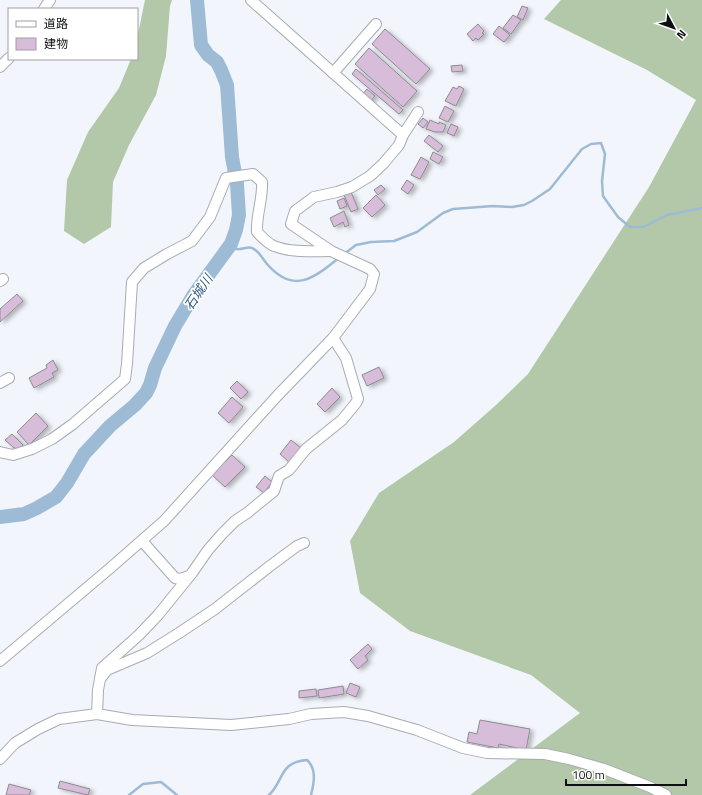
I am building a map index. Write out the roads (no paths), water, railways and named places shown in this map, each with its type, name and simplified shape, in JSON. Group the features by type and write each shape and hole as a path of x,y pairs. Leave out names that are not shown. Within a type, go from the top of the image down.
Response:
{"street":[{"path":"251,0 403,135"},
{"path":"333,73 376,24"},
{"path":"0,67 8,59"},
{"path":"0,661 164,521 284,389 333,338 370,289 374,274 370,269 331,251 291,224 295,211 314,197 337,192 364,181 387,159 398,145 418,112"},
{"path":"0,452 13,455 32,449 52,439 73,424 125,379 132,282 144,268 192,241 210,218 226,178 253,174 262,182 263,192 256,224 257,232 269,243 274,246 292,250 331,251"},
{"path":"97,714 98,690 102,668 139,635 158,615 222,534 235,521 274,491 279,476 289,470 306,449 326,432 335,427 356,403 358,398 349,366 346,358 333,338"},
{"path":"142,541 175,578 180,579 189,576"},
{"path":"100,679 107,670 146,653 215,609 270,566 297,546 304,543"},
{"path":"0,759 15,744 38,729 59,719 97,714 132,720 232,725 289,719 311,714 344,712 368,716 417,730 463,748 486,753 545,754 569,759 604,769 666,795"}],"waterway":[{"name":"石城川","path":"0,517 24,514 56,497 67,483 84,454 110,426 135,405 146,393 155,368 175,326 193,296 231,244 239,215 237,184 232,157 227,85 217,62 208,55 201,45 197,0"},
{"path":"344,254 356,245 371,242 394,241 417,232 443,213 453,209 493,206 512,207 524,205 550,189 582,149 591,144 601,143 605,154 602,181 603,196 618,217 630,227 643,227 667,215 702,208"},
{"path":"228,247 234,249 249,247 254,249 277,273 286,279 295,281 313,277 340,257"},
{"path":"269,795 274,790 283,773 291,764 307,760 312,768 314,776 311,795"},
{"path":"129,795 143,784 161,782 177,795"}]}
